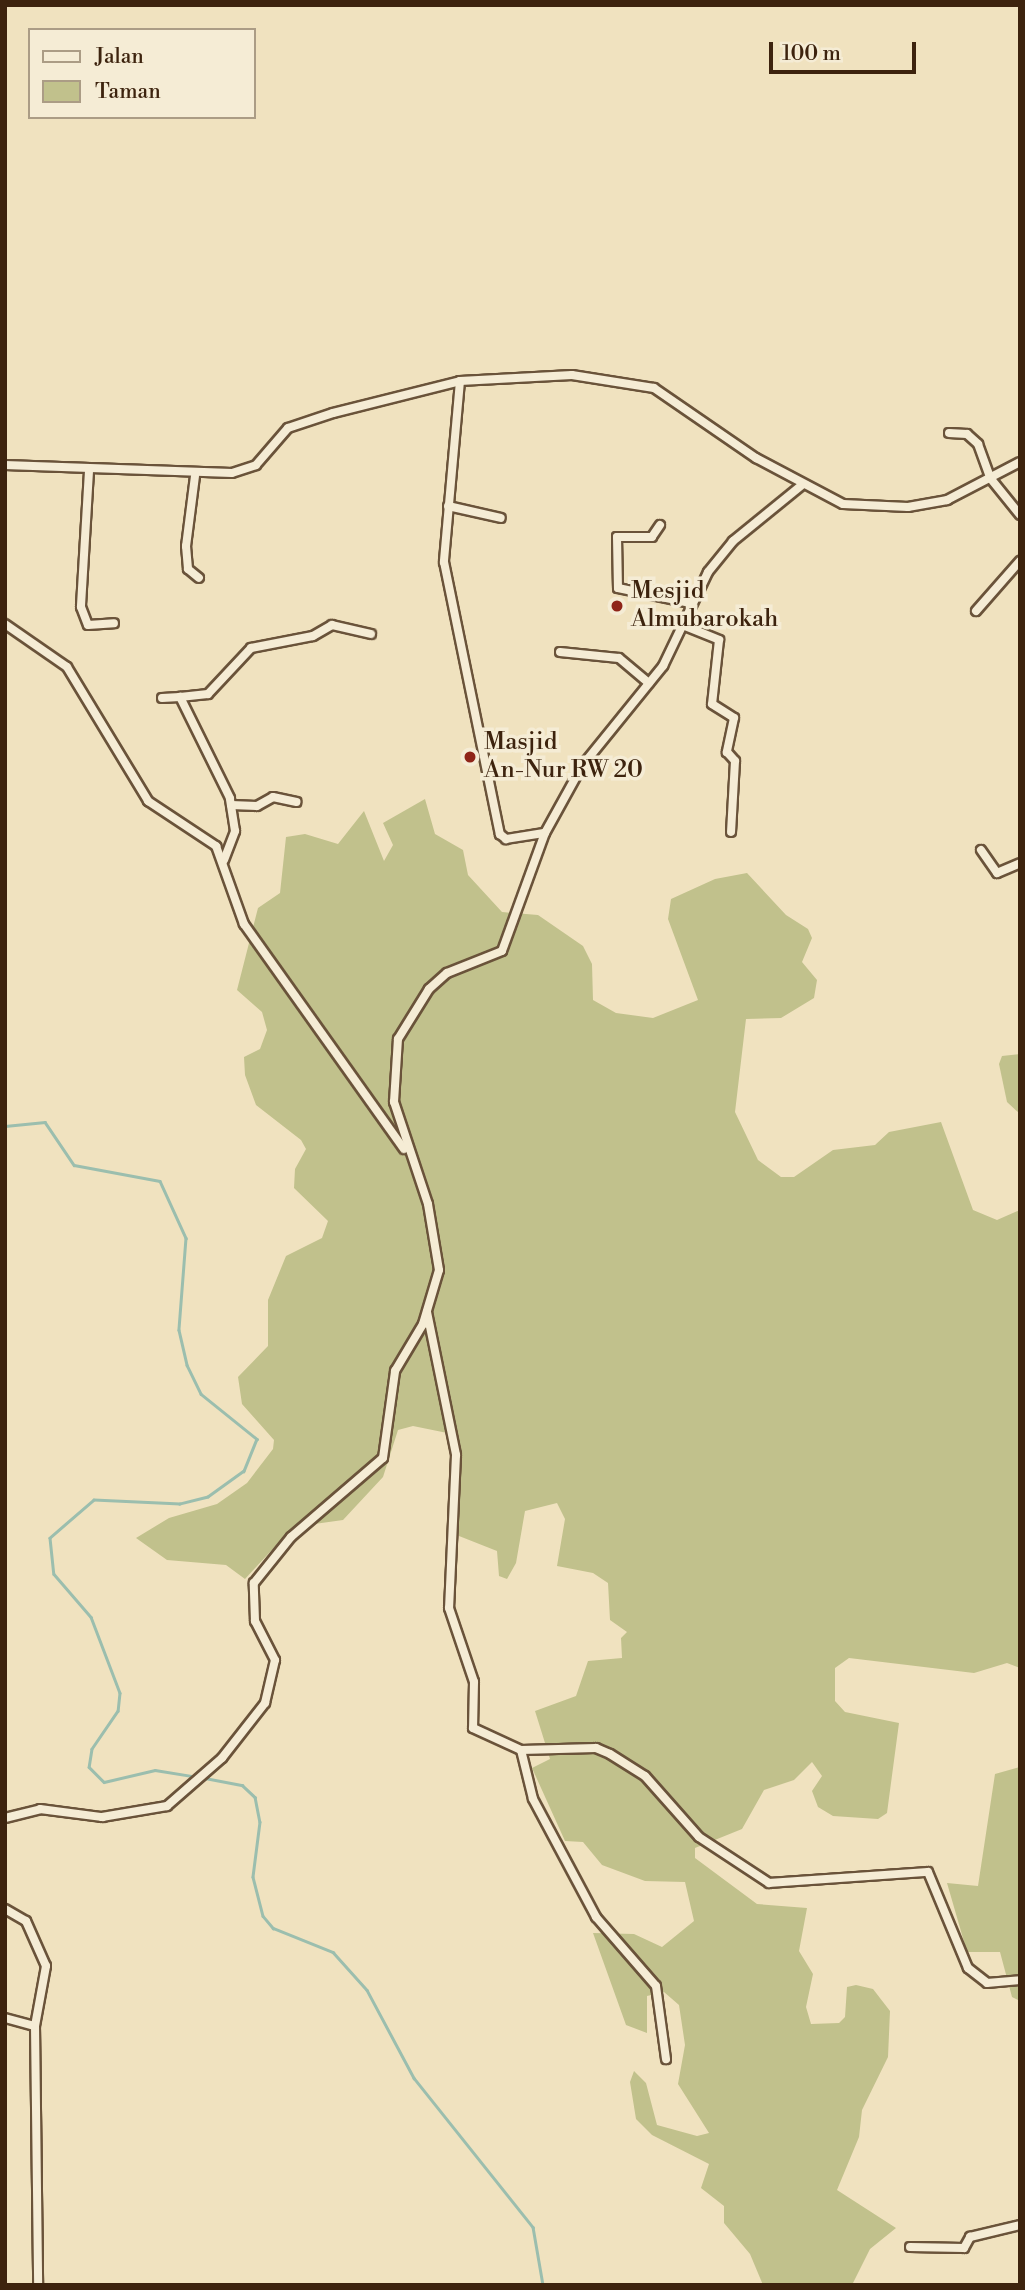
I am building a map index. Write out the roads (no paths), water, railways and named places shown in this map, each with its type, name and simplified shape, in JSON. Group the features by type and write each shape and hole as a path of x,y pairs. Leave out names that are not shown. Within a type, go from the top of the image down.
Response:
{"street":[{"path":"5,465 195,476 256,465 288,428 460,381 572,375 643,383 802,485 843,504 908,507 963,495 1020,462"},
{"path":"460,381 444,562 500,834 506,839 545,833"},
{"path":"949,433 967,434 978,444 991,479 1020,515"},
{"path":"89,471 81,607 88,625 114,622"},
{"path":"195,476 186,546 188,569 199,578"},
{"path":"5,1818 40,1809 120,1816 167,1806 222,1758 260,1711 274,1675 272,1649 255,1621 254,1583 291,1537 383,1458 395,1371 426,1309 439,1270 435,1238 394,1102 398,1040 429,989 447,973 502,951 545,833 582,766 649,683 685,626 690,603 733,541 802,485"},
{"path":"448,506 501,518"},
{"path":"660,525 652,537 617,536 618,587 690,603"},
{"path":"976,611 1020,561"},
{"path":"5,625 66,667 141,795 160,814 211,841 224,860 244,924 354,1086 407,1152"},
{"path":"162,698 208,694 251,648 313,636 332,625 371,634"},
{"path":"685,626 719,640 712,704 734,718 727,752 735,761 731,832"},
{"path":"560,652 619,658 649,683"},
{"path":"180,698 231,805 235,831 224,860"},
{"path":"231,805 259,806 268,797 296,802"},
{"path":"981,850 997,873 1020,863"},
{"path":"426,1309 456,1455 449,1608 474,1682 472,1726 521,1750 596,1748 610,1754 645,1776 699,1837 769,1883 928,1872 968,1968 986,1983 1020,1980"},
{"path":"521,1750 533,1799 596,1917 656,1986 666,2059"},
{"path":"5,1909 26,1921 43,1951 35,2026 38,2285"},
{"path":"5,2018 35,2026"},
{"path":"910,2247 964,2248 970,2237 1020,2225"}],"waterway":[{"path":"5,1126 45,1122 74,1165 160,1181 186,1238 179,1330 187,1365 201,1394 257,1439 244,1471 208,1497 180,1504 94,1500 50,1538 54,1574 91,1617 120,1693 118,1711 92,1749 89,1767 104,1782 155,1770 198,1777"},
{"path":"205,1778 242,1785 255,1797 260,1822 253,1877 263,1916 273,1928 333,1952 367,1990 414,2078 533,2227 543,2285"}],"place":[{"name":"Mesjid Almubarokah","path":"617,606"},
{"name":"Masjid An-Nur RW 20","path":"470,757"}]}
